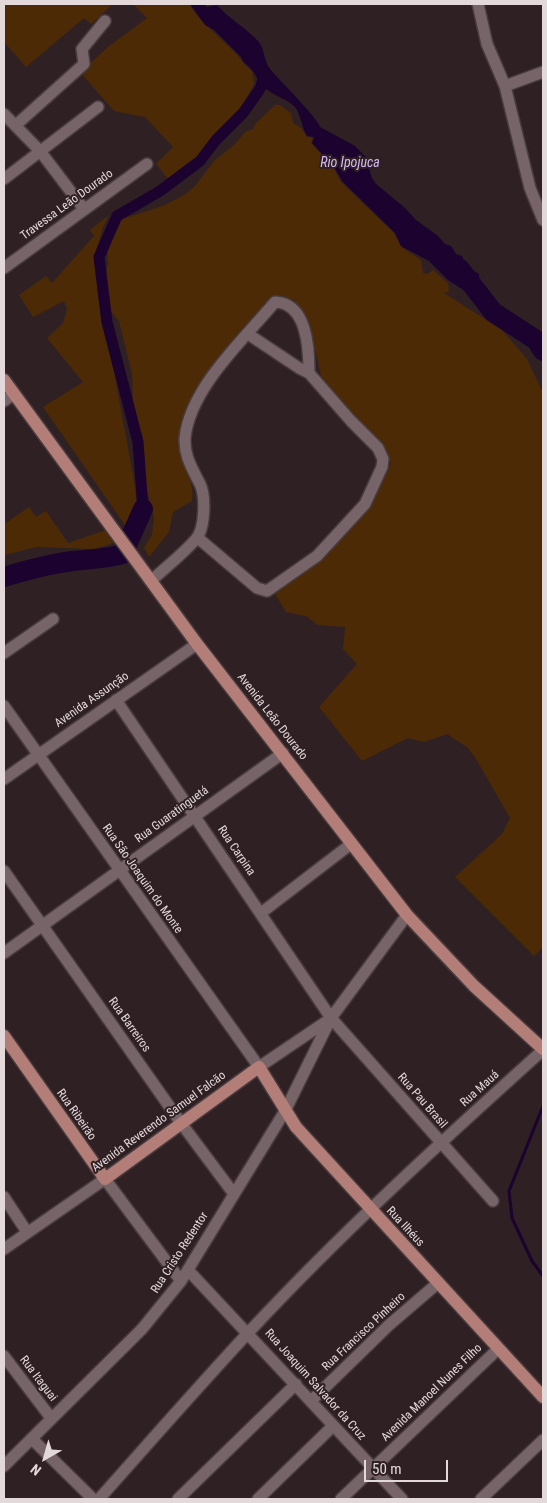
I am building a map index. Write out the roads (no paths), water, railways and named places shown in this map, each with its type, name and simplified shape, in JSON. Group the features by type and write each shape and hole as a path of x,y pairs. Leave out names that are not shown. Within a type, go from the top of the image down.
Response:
{"main road":[{"name":"Avenida Leão Dourado","path":"4,380 9,397 111,525 197,644 407,915 474,986 543,1050"},
{"name":"Rua Ribeirão","path":"4,1036 105,1179"},
{"name":"Rua Ilhéus","path":"259,1067 296,1127 543,1397"},
{"name":"Avenida Reverendo Samuel Falcão","path":"105,1179 259,1067"}],"street":[{"path":"478,4 487,44 505,86 539,200 543,220"},
{"path":"16,125 84,64 82,49 105,21"},
{"path":"505,86 543,72"},
{"path":"4,179 98,107"},
{"path":"4,114 40,151 84,209"},
{"name":"Travessa Leão Dourado","path":"4,268 147,164"},
{"path":"151,581 198,538 205,493 186,458 185,437 194,406 208,381 275,302 286,302 293,307 306,337 310,373"},
{"path":"198,538 257,588 267,591 317,556 365,504 382,467 383,459 378,448 351,421 310,373 299,368 248,334"},
{"path":"4,653 53,619"},
{"name":"Avenida Assunção","path":"4,779 197,644"},
{"name":"Rua Carpina","path":"116,700 331,1018"},
{"name":"Rua São Joaquim do Monte","path":"4,706 259,1067"},
{"name":"Rua Guaratinguetá","path":"4,953 283,753"},
{"path":"260,913 351,844"},
{"name":"Rua Barreiros","path":"4,871 181,1123 234,1194"},
{"path":"331,1018 407,915"},
{"name":"Avenida Reverendo Samuel Falcão","path":"259,1067 331,1018"},
{"name":"Rua Cristo Redentor","path":"4,1466 142,1329 181,1281 285,1111 331,1018"},
{"name":"Rua Pau Brasil","path":"331,1018 493,1201"},
{"name":"Rua Mauá","path":"370,1209 440,1142 543,1050"},
{"name":"Avenida Reverendo Samuel Falcão","path":"4,1249 105,1179"},
{"name":"Rua Ribeirão","path":"105,1179 181,1281"},
{"path":"4,1198 27,1232"},
{"name":"Rua Joaquim Salvador da Cruz","path":"99,1499 248,1332 370,1209"},
{"name":"Rua Joaquim Salvador da Cruz","path":"188,1270 248,1332 402,1499"},
{"name":"Rua Francisco Pinheiro","path":"311,1401 389,1326 438,1283"},
{"name":"Avenida Manoel Nunes Filho","path":"341,1499 498,1349"},
{"name":"Rua Itaguai","path":"4,1356 51,1418"},
{"path":"178,1499 296,1384"},
{"path":"258,1499 333,1426"},
{"path":"32,1439 93,1499"},
{"path":"481,1499 543,1440"}],"water":[{"name":"Rio Ipojuca","path":"190,4 204,4 207,7 217,5 258,41 270,69 305,107 320,127 355,146 365,156 372,178 376,184 445,244 451,246 456,254 462,256 466,266 479,274 479,285 472,301 465,291 448,280 429,261 401,246 395,233 342,181 334,167 312,143 314,137 307,136 295,107 263,86 241,57 214,30 205,25"}],"waterway":[{"path":"143,509 138,442 107,322 99,257 117,216 160,191 200,161 216,140 243,113 260,89 265,72"},
{"name":"Rio Ipojuca","path":"460,269 493,312 536,340 543,351"},
{"path":"4,577 55,564 123,554 143,509"},
{"path":"543,1106 509,1191 512,1218 532,1261 543,1276"}]}
